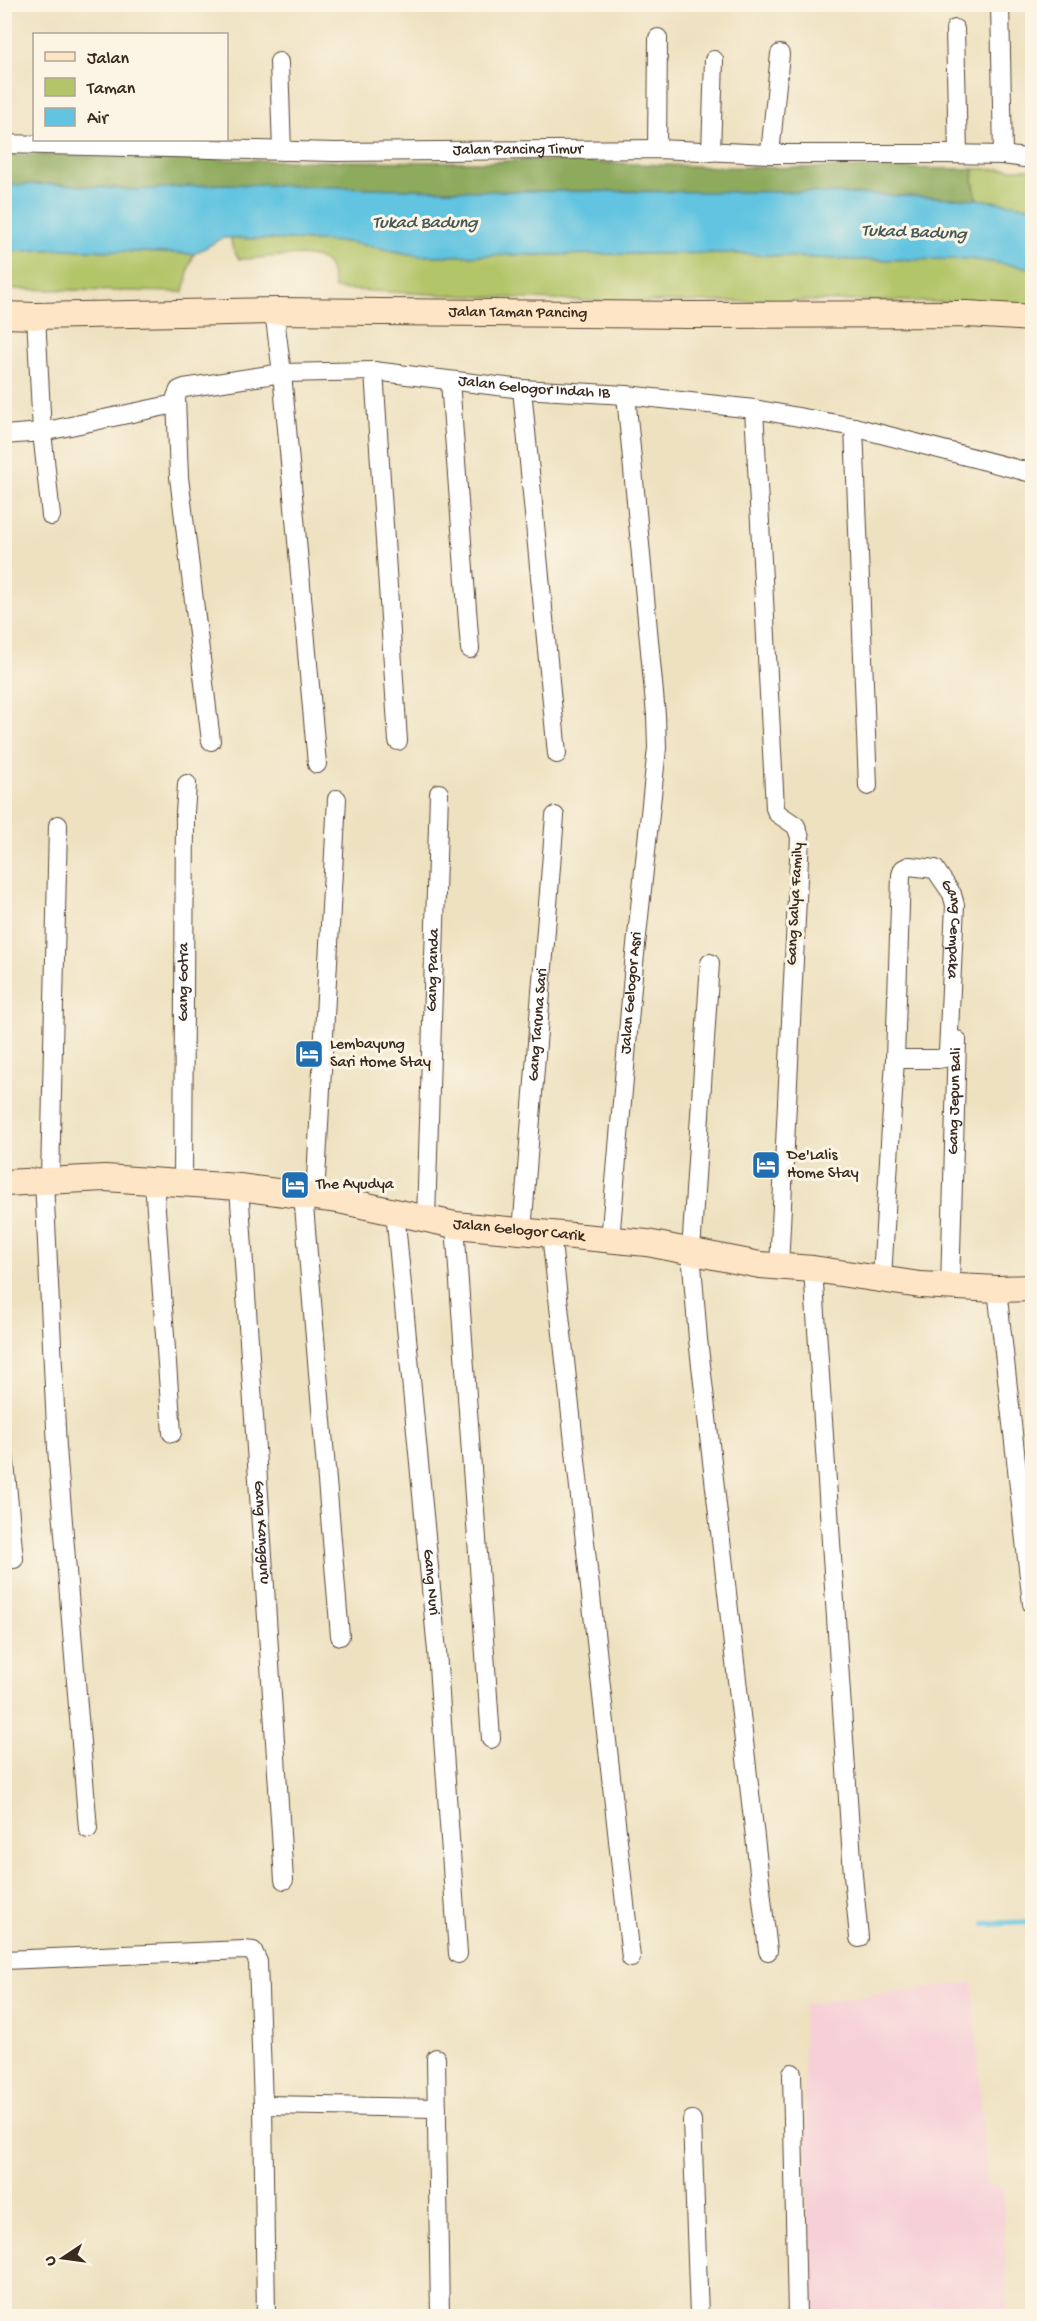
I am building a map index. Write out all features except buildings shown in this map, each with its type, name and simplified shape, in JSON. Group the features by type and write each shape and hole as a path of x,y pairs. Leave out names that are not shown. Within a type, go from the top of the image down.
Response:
{"street":[{"path":"1000,4 1003,155"},
{"path":"955,28 958,154"},
{"path":"657,149 658,38"},
{"path":"770,154 780,54"},
{"path":"711,152 714,60"},
{"path":"279,62 282,151"},
{"name":"Jalan Pancing Timur","path":"4,144 58,142 282,151 657,149 770,154 1003,155 1032,159"},
{"path":"274,311 282,373 317,764"},
{"name":"Jalan Taman Pancing","path":"4,315 274,311 689,315 967,314 1032,318"},
{"path":"36,316 42,432 51,516"},
{"path":"374,371 398,741"},
{"name":"Jalan Gelogor Indah IB","path":"175,404 179,390 184,388 282,373 374,371 522,389 626,395 753,409 854,427 1032,473"},
{"path":"450,381 470,649"},
{"path":"522,389 557,754"},
{"name":"Jalan Gelogor Asri","path":"610,1240 634,964 657,748 656,715 626,395"},
{"path":"4,435 42,432 175,404 179,477 211,741"},
{"name":"Gang Salya Family","path":"753,409 775,808 777,813 796,826 800,837 779,1267"},
{"path":"854,427 868,786"},
{"name":"Gang Gotra","path":"183,1182 184,825 187,784"},
{"name":"Gang Panda","path":"426,1219 439,793"},
{"path":"337,799 309,1196 340,1636"},
{"name":"Gang Taruna Sari","path":"522,1232 555,816"},
{"path":"58,825 47,1180 57,1448 88,1829"},
{"name":"Gang Cempaka","path":"882,1278 895,1059 901,875 903,870 909,866 935,869 952,894 955,905 948,1052 944,1058 938,1059 895,1059"},
{"name":"Gang Jepun Bali","path":"950,1287 955,1071 963,915"},
{"path":"710,963 691,1252 701,1363 768,1951"},
{"name":"Jalan Gelogor Carik","path":"4,1183 105,1178 239,1187 309,1196 455,1225 647,1243 738,1262 813,1269 920,1285 997,1289 1032,1288"},
{"path":"154,1182 171,1433"},
{"name":"Gang Kangguru","path":"239,1187 284,1880"},
{"name":"Gang Nuri","path":"396,1212 436,1651 458,1954"},
{"path":"455,1225 491,1739"},
{"path":"551,1234 631,1958"},
{"path":"813,1269 852,1863 860,1938"},
{"path":"997,1289 1032,1604"},
{"path":"4,1452 14,1559"},
{"path":"4,1960 244,1950 253,1952 258,1962 266,2316"},
{"path":"435,2058 440,2316"},
{"path":"792,2073 797,2316"},
{"path":"263,2105 437,2108"},
{"path":"692,2120 699,2316"}],"shaded area":[{"path":"973,1982 987,2187 1003,2187 1007,2316 810,2316 803,2004"}],"green space":[{"path":"4,154 288,161 487,162 527,160 722,167 974,169 973,181 977,199 802,192 480,191 222,184 136,190 58,184 5,185"},
{"path":"974,169 1032,169 1032,207 977,199 973,181"},
{"path":"231,238 349,242 420,256 727,253 854,260 970,259 1032,268 1032,309 897,301 587,301 335,289 330,269 323,261 314,257 301,256 239,259 232,247"},
{"path":"62,249 194,254 184,292 5,289 5,252"}],"water":[{"name":"Tukad Badung","path":"58,184 136,190 222,184 480,191 802,192 977,199 1032,207 1032,268 970,259 854,260 727,253 420,256 349,242 231,238 222,238 194,254 62,249 5,252 5,185"}],"waterway":[{"path":"985,1924 1032,1922"}],"place":[{"name":"Lembayung Sari Home Stay","path":"309,1054"},
{"name":"De'Lalis Home Stay","path":"766,1165"},
{"name":"The Ayudya","path":"295,1185"}]}
